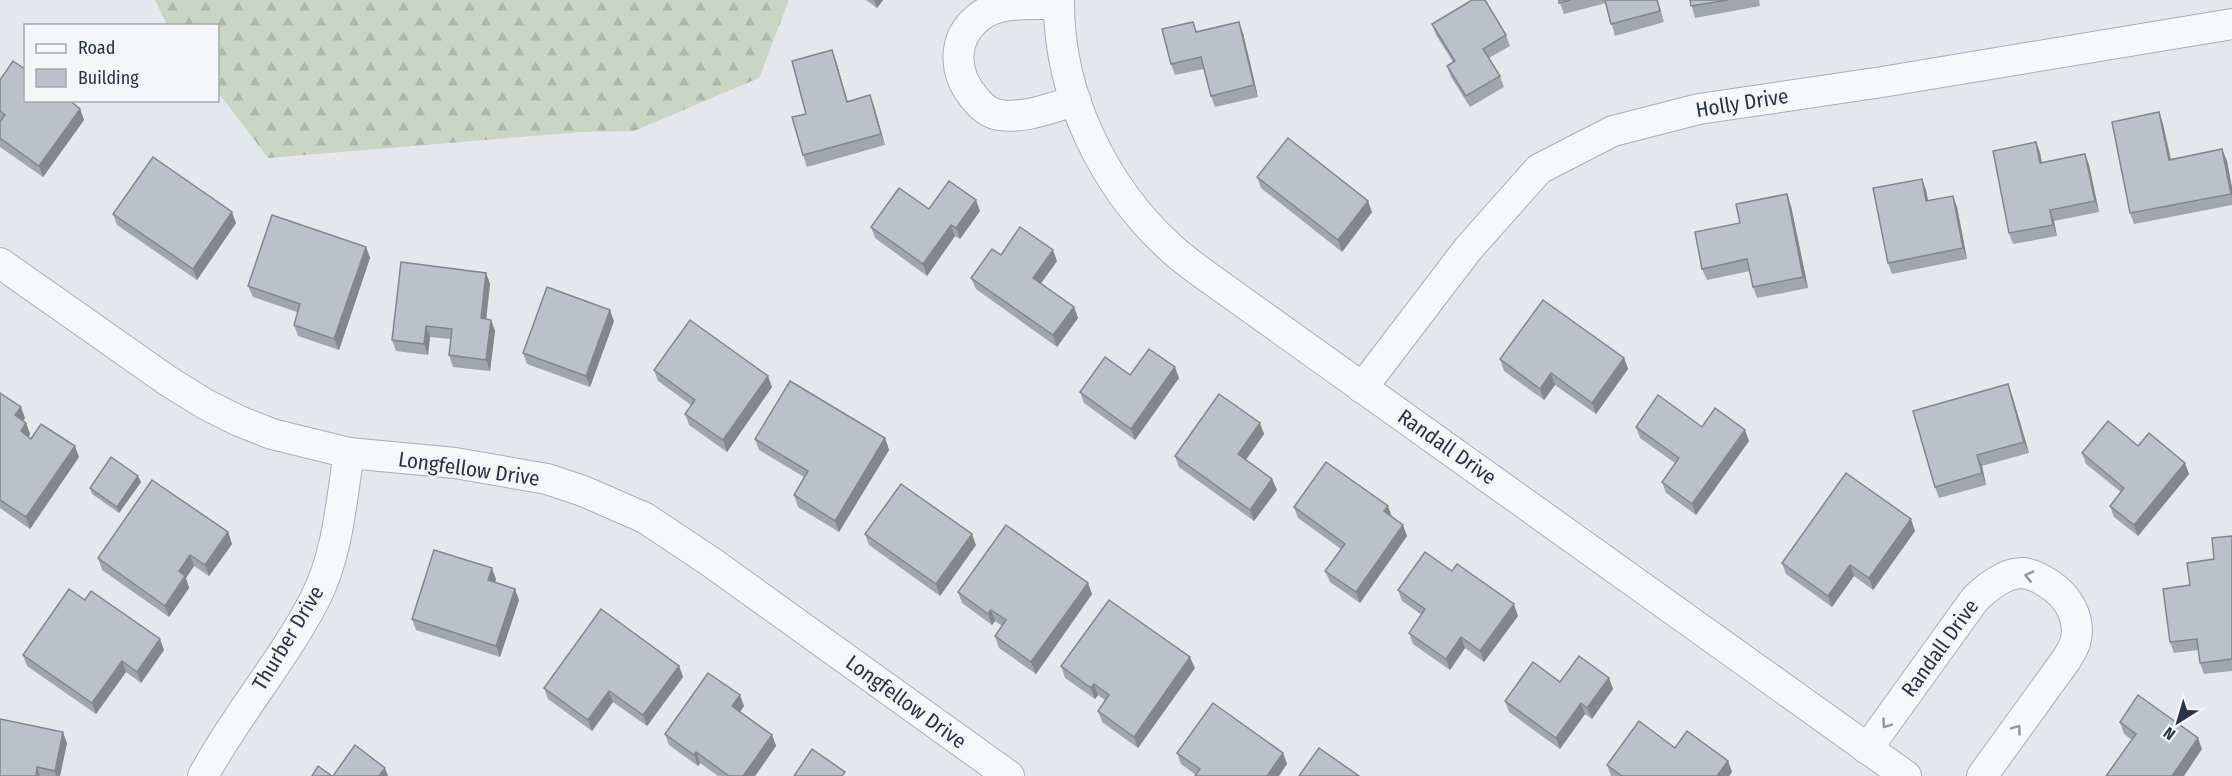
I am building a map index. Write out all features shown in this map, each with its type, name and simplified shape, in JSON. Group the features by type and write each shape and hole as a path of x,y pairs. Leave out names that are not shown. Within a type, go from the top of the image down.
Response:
{"street":[{"name":"Randall Drive","path":"1076,101 1016,117 997,115 982,107 969,92 960,75 958,55 960,42 980,16 993,9 1012,5 1059,2 1068,74 1089,135 1104,166 1141,217 1164,241 1212,280 1906,776"},
{"name":"Holly Drive","path":"1362,388 1468,249 1539,169 1613,131 1699,109 1882,82 2232,24"},
{"name":"Longfellow Drive","path":"0,263 168,381 205,404 239,421 272,434 348,453 455,463 547,479 584,491 645,518 711,562 1009,776"},
{"name":"Thurber Drive","path":"202,776 316,598 332,557 341,512 348,453"},
{"name":"Randall Drive","path":"1867,749 1975,599 1986,587 2001,579 2022,573 2042,579 2070,603 2075,619 2075,643 2066,660 1982,776"}],"green space":[{"path":"155,0 789,0 759,78 634,131 581,132 268,158 219,93 219,24 167,24"}],"building":[{"path":"1472,0 1485,0 1506,35 1483,49 1500,76 1466,96 1447,66 1455,61 1432,24"},
{"path":"1605,0 1657,0 1660,11 1611,24"},
{"path":"1690,0 1728,0 1691,6"},
{"path":"1193,22 1196,32 1239,22 1254,85 1211,96 1201,57 1171,64 1162,29"},
{"path":"832,50 847,102 870,95 881,134 803,155 792,117 806,114 792,61"},
{"path":"13,61 24,69 24,102 71,102 80,109 39,166 0,138 0,122 5,115 0,111 0,80"},
{"path":"2159,112 2169,160 2222,149 2231,194 2130,213 2112,122"},
{"path":"1288,138 1368,201 1338,240 1257,177"},
{"path":"2036,142 2040,163 2085,154 2095,201 2050,210 2053,225 2009,233 1993,151"},
{"path":"153,157 232,212 193,269 113,214"},
{"path":"1922,179 1926,201 1953,196 1963,248 1888,263 1873,188"},
{"path":"949,181 976,200 956,228 951,225 923,264 871,227 899,188 929,209"},
{"path":"1787,194 1803,277 1753,287 1747,259 1702,269 1695,232 1740,223 1736,204"},
{"path":"272,215 366,247 334,339 294,325 300,304 248,286"},
{"path":"1020,227 1053,250 1033,278 1074,307 1053,335 971,278 992,249 1001,255"},
{"path":"401,262 486,273 481,318 491,320 486,360 449,355 452,329 426,326 424,344 392,340"},
{"path":"547,287 610,310 586,376 523,353"},
{"path":"1543,300 1624,358 1592,403 1551,373 1540,389 1500,359"},
{"path":"690,320 768,376 723,440 685,414 695,400 654,370"},
{"path":"1149,349 1175,367 1131,429 1080,392 1105,357 1130,375"},
{"path":"790,381 885,438 835,521 794,495 808,471 755,439"},
{"path":"2008,384 2024,442 1977,455 1982,473 1935,487 1913,411"},
{"path":"0,393 21,407 15,415 26,423 21,431 31,439 41,424 75,446 26,517 0,500"},
{"path":"1219,394 1260,423 1238,454 1272,479 1250,510 1175,456"},
{"path":"1658,395 1702,427 1715,408 1745,430 1692,504 1662,482 1679,458 1636,427"},
{"path":"2108,421 2138,446 2149,433 2185,463 2134,525 2110,506 2124,488 2082,453"},
{"path":"111,457 138,476 117,507 90,488"},
{"path":"1326,462 1388,506 1384,511 1403,525 1356,592 1325,571 1345,544 1294,507"},
{"path":"1846,473 1911,519 1869,578 1850,565 1828,596 1782,563"},
{"path":"152,480 228,532 205,565 190,555 179,571 185,576 165,606 98,558"},
{"path":"901,484 972,534 936,584 865,534"},
{"path":"1006,525 1088,583 1031,662 995,636 1006,620 991,610 988,614 958,592"},
{"path":"2232,536 2232,659 2200,663 2197,639 2170,642 2163,589 2190,585 2187,563 2214,559 2212,538"},
{"path":"434,550 492,568 488,580 515,589 496,646 412,619"},
{"path":"1425,552 1452,571 1457,564 1514,604 1480,651 1461,637 1446,659 1409,633 1425,609 1398,590"},
{"path":"69,589 85,600 91,591 160,639 137,672 122,661 92,703 23,655"},
{"path":"1109,600 1190,657 1134,737 1098,711 1109,695 1094,684 1091,688 1061,666"},
{"path":"601,609 679,666 643,715 609,691 588,720 544,688"},
{"path":"1579,656 1609,678 1587,708 1581,703 1556,738 1505,701 1533,662 1560,682"},
{"path":"708,673 740,695 732,706 772,735 743,776 729,776 696,752 694,755 665,734"},
{"path":"2138,695 2198,738 2172,776 2106,776 2136,734 2120,722"},
{"path":"1213,703 1283,753 1267,776 1195,776 1200,769 1177,753"},
{"path":"0,719 63,732 55,771 37,767 36,776 0,776"},
{"path":"1639,721 1675,748 1687,731 1728,761 1717,776 1622,776 1607,765"},
{"path":"355,745 385,768 379,776 333,776"},
{"path":"1319,748 1359,776 1299,776"},
{"path":"812,749 845,772 842,776 794,776"},
{"path":"318,766 332,776 312,776"}]}
